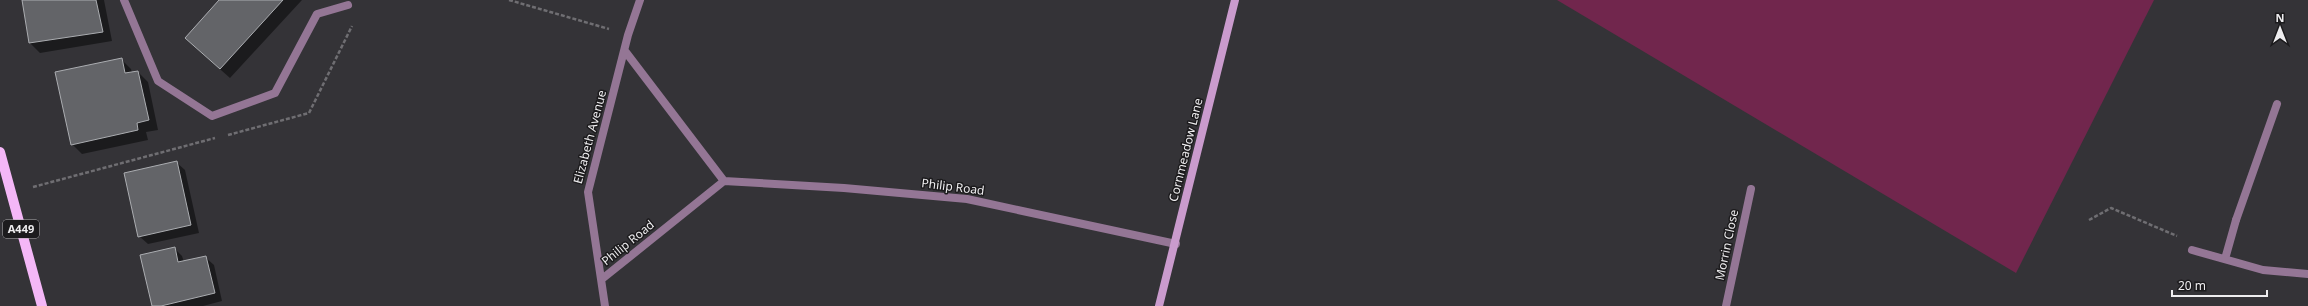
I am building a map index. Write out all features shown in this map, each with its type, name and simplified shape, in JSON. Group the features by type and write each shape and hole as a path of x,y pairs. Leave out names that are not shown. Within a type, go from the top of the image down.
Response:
{"main road":[{"name":"A449","path":"0,152 42,306"}],"street":[{"path":"124,0 158,81 212,116 275,94 317,14 348,5"},
{"name":"Elizabeth Avenue","path":"606,306 588,192 628,35 640,0"},
{"name":"Cornmeadow Lane","path":"1159,306 1176,244 1235,0"},
{"path":"625,51 724,181"},
{"path":"2225,260 2236,220 2277,104"},
{"name":"Philip Road","path":"602,278 724,181 844,188 967,199 1176,244"},
{"name":"Morrin Close","path":"1726,306 1751,189"},
{"path":"2192,250 2263,270 2308,274"}],"path":[{"path":"509,0 628,35"},
{"path":"2089,220 2111,208 2175,234 2192,250"}],"shaded area":[{"path":"1557,0 2154,0 2016,273"}],"building":[{"path":"22,0 96,0 103,32 29,43"},
{"path":"219,0 283,0 220,69 185,38"},
{"path":"122,58 125,73 138,71 149,120 137,123 138,130 71,145 55,72"},
{"path":"177,161 191,225 138,237 124,173"},
{"path":"175,247 178,262 206,256 215,293 161,306 152,306 140,255"}]}
